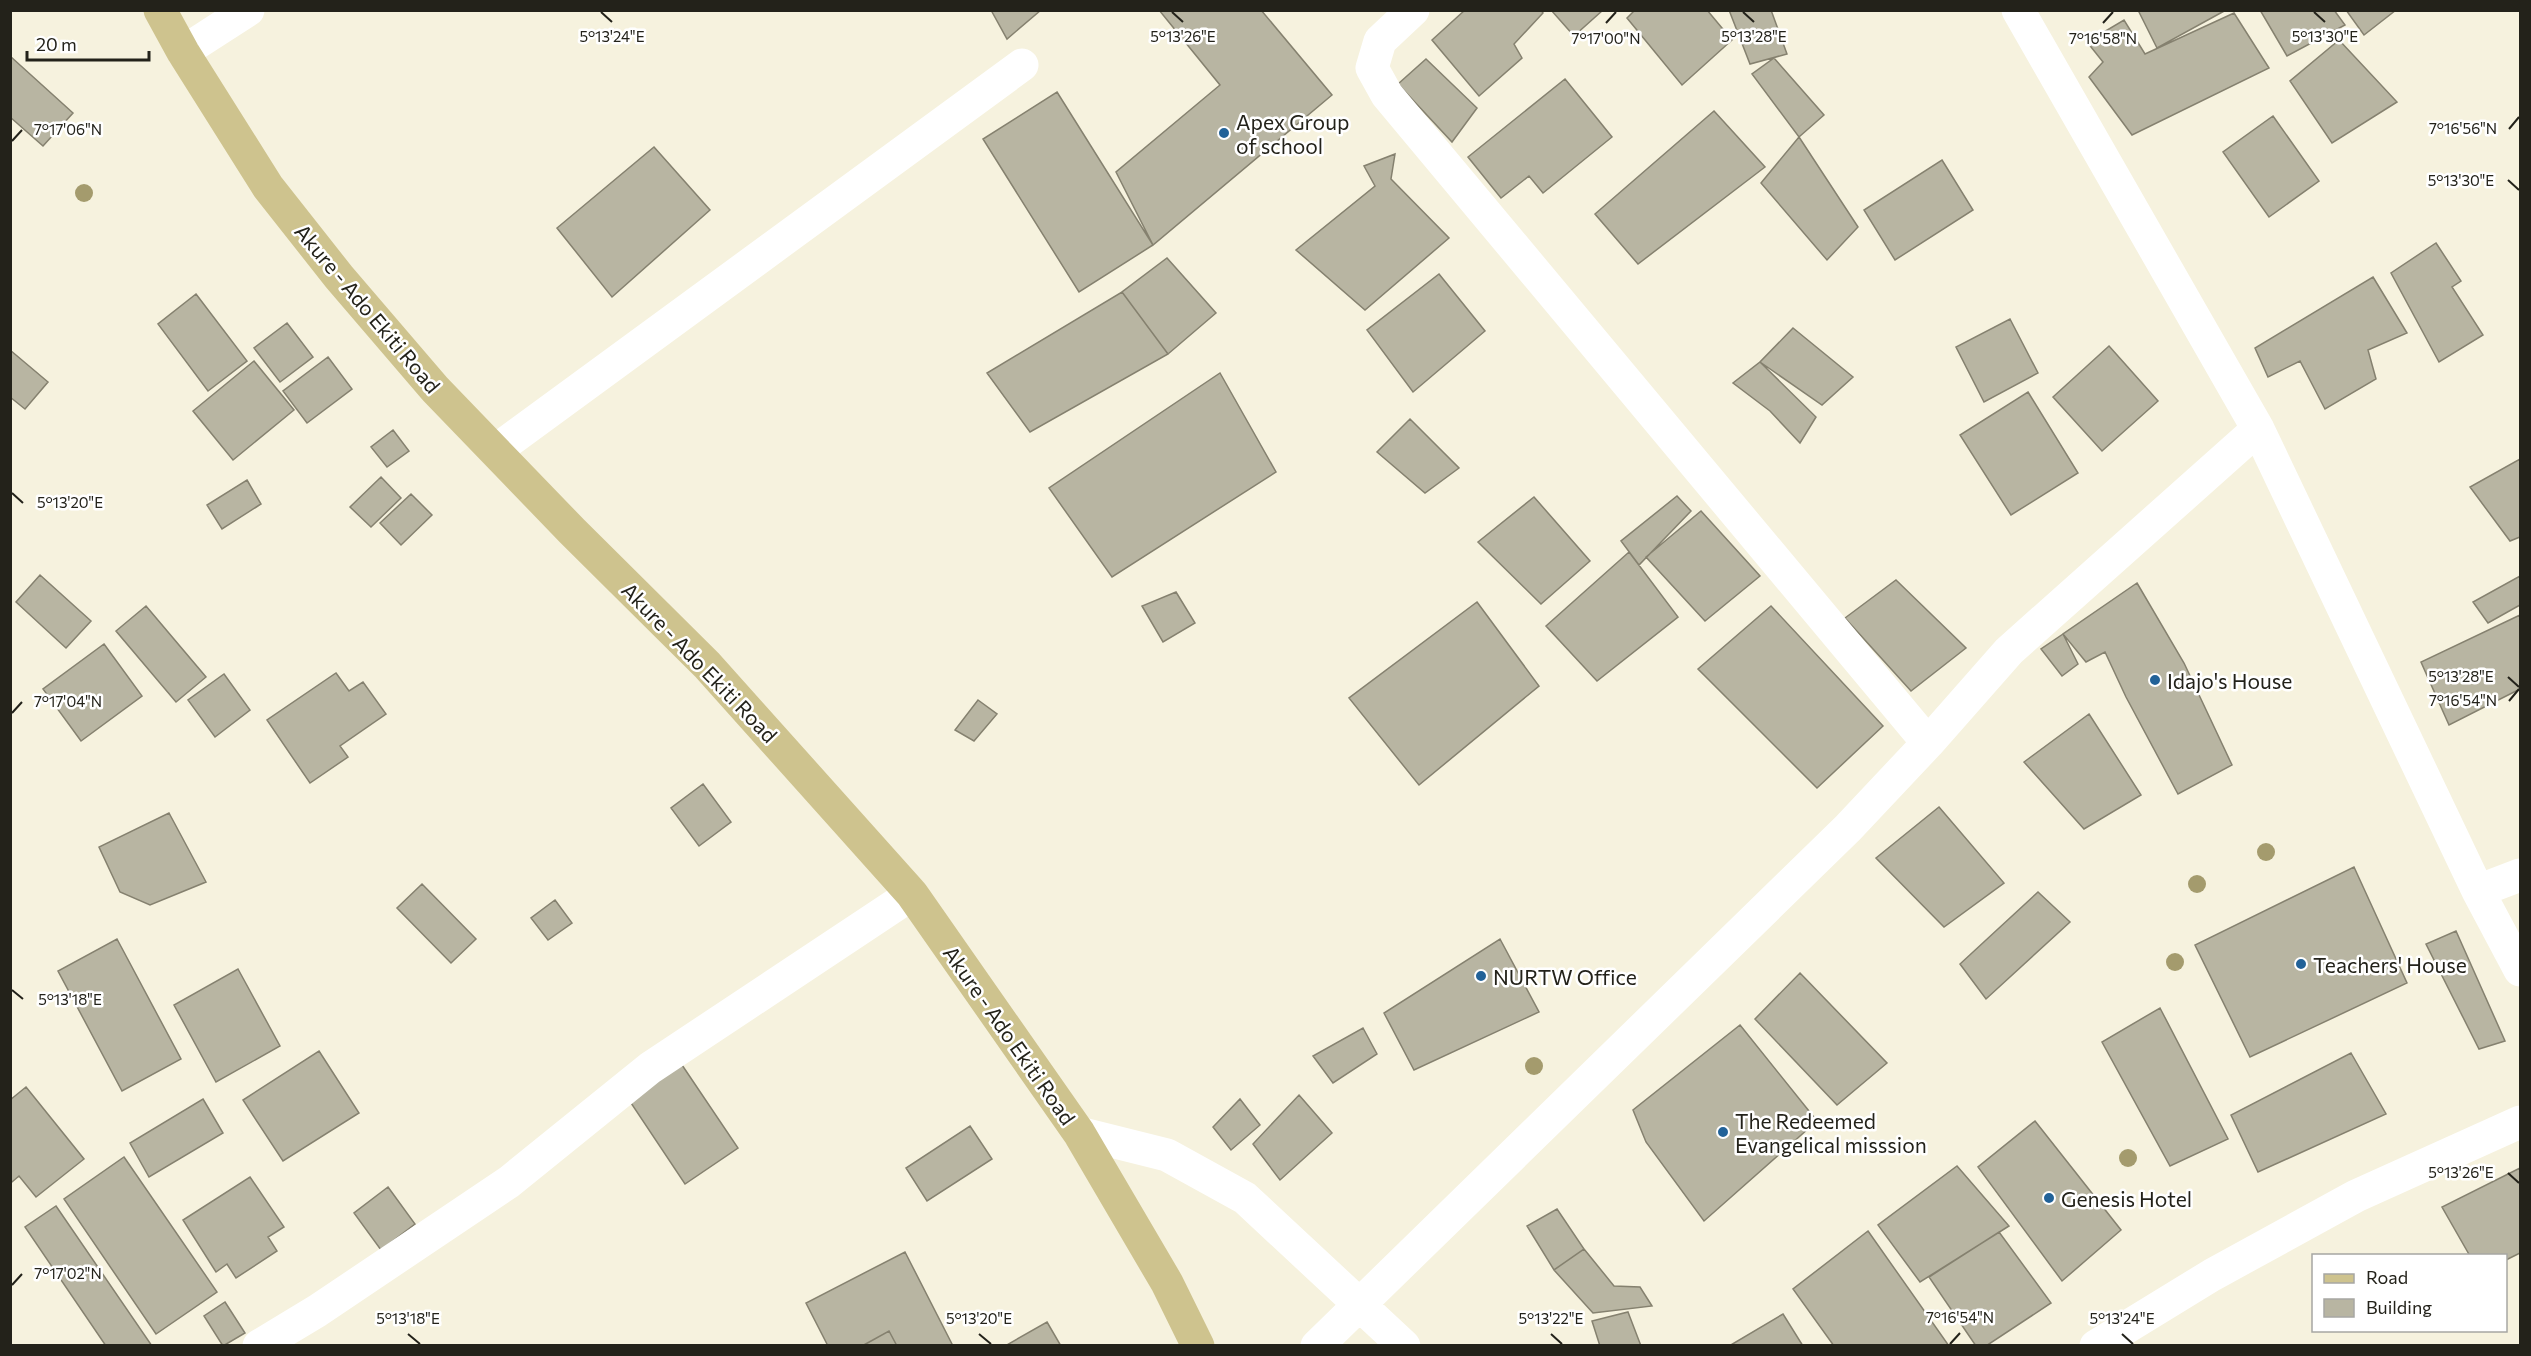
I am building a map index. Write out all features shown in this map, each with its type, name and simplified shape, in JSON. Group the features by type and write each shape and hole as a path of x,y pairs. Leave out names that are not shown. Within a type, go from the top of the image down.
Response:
{"main road":[{"name":"Akure - Ado Ekiti Road","path":"160,10 183,52 268,187 339,277 420,371 495,451 707,665 912,894 1079,1133 1167,1283 1198,1346"}],"street":[{"path":"183,52 248,10"},
{"path":"1413,10 1380,40 1372,68 1387,96 1928,743"},
{"path":"2018,10 2258,429 2478,891 2520,970"},
{"path":"495,451 1022,65"},
{"path":"1317,1346 1839,836 1928,743 2009,651 2258,429"},
{"path":"2478,891 2520,875"},
{"path":"259,1346 317,1311 509,1182 650,1068 912,894"},
{"path":"2096,1346 2212,1275 2356,1196 2520,1122"},
{"path":"1079,1133 1167,1155 1245,1197 1404,1346"}],"building":[{"path":"991,10 1041,10 1007,39"},
{"name":"Apex Group of school","path":"1159,10 1261,10 1332,95 1153,245 1116,172 1220,85"},
{"path":"1465,10 1541,10 1543,13 1514,44 1522,58 1479,96 1432,40"},
{"path":"1551,10 1603,10 1574,36"},
{"path":"1635,10 1707,10 1732,40 1682,85 1627,18"},
{"path":"1729,10 1771,10 1787,54 1750,64"},
{"path":"2138,10 2226,10 2157,48"},
{"path":"2260,10 2334,10 2345,25 2287,56"},
{"path":"2346,10 2396,10 2364,35"},
{"path":"2234,13 2269,68 2132,135 2089,77 2103,62 2087,42 2124,20 2145,54"},
{"path":"2339,40 2397,102 2332,143 2290,81"},
{"path":"10,56 73,113 43,146 10,117"},
{"path":"1774,58 1824,115 1799,137 1752,74"},
{"path":"1426,59 1477,108 1452,142 1398,84"},
{"path":"1565,79 1612,137 1543,193 1529,176 1501,198 1468,157"},
{"path":"1057,92 1153,245 1079,292 983,139"},
{"path":"1714,111 1765,167 1638,264 1595,214"},
{"path":"2273,116 2319,181 2269,217 2223,152"},
{"path":"1799,137 1858,227 1827,260 1761,183"},
{"path":"654,147 710,210 612,297 557,228"},
{"path":"1395,154 1391,179 1449,238 1365,310 1296,250 1375,186 1364,166"},
{"path":"1942,160 1973,210 1895,260 1864,210"},
{"path":"2436,243 2461,281 2452,287 2483,335 2439,362 2391,273"},
{"path":"1167,258 1216,313 1168,354 1122,292"},
{"path":"1439,274 1485,331 1413,392 1367,330"},
{"path":"2373,277 2407,333 2368,350 2376,379 2325,409 2300,361 2268,377 2255,348"},
{"path":"1122,292 1168,354 1030,432 987,373"},
{"path":"196,294 247,361 208,391 158,324"},
{"path":"2010,319 2038,373 1984,402 1956,347"},
{"path":"287,323 313,357 280,382 254,348"},
{"path":"1793,328 1853,377 1822,405 1760,362"},
{"path":"2109,346 2158,401 2102,451 2053,397"},
{"path":"10,350 48,382 25,409 10,397"},
{"path":"328,357 352,389 307,423 283,391"},
{"path":"254,361 294,410 233,460 193,411"},
{"path":"1760,362 1816,417 1800,443 1770,411 1733,383"},
{"path":"1220,373 1276,472 1112,577 1049,488"},
{"path":"2028,392 2078,473 2011,515 1960,435"},
{"path":"1410,419 1459,468 1425,493 1377,452"},
{"path":"393,430 409,451 387,467 371,447"},
{"path":"2520,459 2520,537 2510,541 2470,487"},
{"path":"381,477 401,498 371,527 350,507"},
{"path":"247,480 261,504 222,529 207,505"},
{"path":"411,494 432,515 401,545 380,523"},
{"path":"1677,496 1691,511 1639,565 1621,541"},
{"path":"1534,497 1590,561 1541,604 1478,542"},
{"path":"1701,511 1760,576 1705,621 1646,557"},
{"path":"1629,552 1678,617 1597,681 1546,626"},
{"path":"40,575 91,621 66,648 16,602"},
{"path":"2520,576 2520,605 2488,623 2473,602"},
{"path":"1896,580 1966,648 1911,691 1845,618"},
{"name":"Idajo's House","path":"2137,583 2184,663 2232,765 2178,794 2126,697 2105,652 2086,662 2063,634"},
{"path":"1176,592 1195,623 1163,642 1142,606"},
{"path":"1477,602 1539,686 1419,785 1349,698"},
{"path":"146,606 206,677 176,702 116,631"},
{"path":"1771,606 1883,726 1817,788 1698,669"},
{"path":"2520,615 2520,689 2449,725 2421,662"},
{"path":"2063,634 2078,664 2062,676 2041,649"},
{"path":"104,644 142,696 81,741 43,689"},
{"path":"336,673 349,691 363,682 386,714 340,746 348,757 310,783 267,720"},
{"path":"224,674 250,710 215,737 188,700"},
{"path":"978,700 997,714 974,741 955,730"},
{"path":"2089,714 2141,795 2084,829 2024,762"},
{"path":"703,784 731,822 699,846 671,808"},
{"path":"1939,807 2004,883 1944,927 1876,858"},
{"path":"169,813 206,882 150,905 120,892 99,847"},
{"name":"Teachers' House","path":"2354,867 2407,983 2250,1057 2195,945"},
{"path":"422,884 476,939 451,963 397,908"},
{"path":"2038,892 2070,922 1986,999 1960,964"},
{"path":"555,900 572,923 548,940 531,918"},
{"path":"2456,931 2505,1041 2479,1049 2426,944"},
{"path":"117,939 181,1059 122,1091 58,971"},
{"name":"NURTW Office","path":"1500,939 1539,1012 1414,1070 1384,1013"},
{"path":"238,969 280,1046 216,1082 174,1005"},
{"path":"1800,973 1887,1063 1837,1105 1755,1019"},
{"name":"Genesis Hotel","path":"2160,1008 2228,1139 2170,1166 2102,1042"},
{"name":"The Redeemed Evangelical misssion","path":"1740,1025 1817,1121 1704,1221 1646,1142 1633,1110"},
{"path":"1363,1028 1377,1054 1333,1083 1313,1056"},
{"path":"319,1051 359,1113 283,1161 243,1100"},
{"path":"2351,1053 2386,1114 2258,1172 2231,1115"},
{"path":"680,1062 738,1148 685,1184 627,1097"},
{"path":"26,1087 84,1159 36,1197 19,1176 12,1182 10,1179 10,1100"},
{"path":"1299,1095 1332,1133 1280,1180 1253,1144"},
{"path":"203,1099 223,1133 149,1177 130,1143"},
{"path":"1240,1099 1260,1125 1231,1150 1213,1127"},
{"name":"Genesis Hotel","path":"2035,1121 2121,1230 2062,1281 1978,1167"},
{"path":"970,1126 992,1159 927,1201 906,1168"},
{"path":"124,1157 217,1292 156,1334 64,1199"},
{"path":"1957,1166 2009,1226 1920,1282 1878,1225"},
{"path":"2520,1168 2520,1253 2507,1260 2507,1254 2469,1254 2442,1207"},
{"path":"250,1177 284,1227 268,1237 277,1251 236,1278 227,1264 216,1272 183,1220"},
{"path":"388,1187 415,1224 381,1250 354,1213"},
{"path":"56,1206 152,1346 106,1346 25,1227"},
{"path":"1557,1209 1584,1249 1554,1270 1527,1226"},
{"path":"1868,1231 1949,1346 1834,1346 1793,1289"},
{"path":"1999,1232 2051,1303 1986,1346 1976,1346 1929,1277"},
{"path":"1584,1249 1614,1286 1640,1287 1652,1306 1593,1313 1554,1270"},
{"path":"905,1252 953,1346 897,1346 889,1331 862,1346 828,1346 806,1303"},
{"path":"225,1302 245,1333 223,1346 204,1316"},
{"path":"1628,1312 1641,1346 1600,1346 1592,1321"},
{"path":"1783,1314 1803,1346 1729,1346"},
{"path":"1047,1322 1061,1346 1005,1346"},
{"path":"889,1331 897,1346 862,1346"}],"place":[{"name":"Apex Group of school","path":"1224,133"},
{"name":"Idajo's House","path":"2155,680"},
{"name":"Teachers' House","path":"2301,964"},
{"name":"NURTW Office","path":"1481,976"},
{"name":"The Redeemed Evangelical misssion","path":"1723,1132"},
{"name":"Genesis Hotel","path":"2049,1198"}]}
